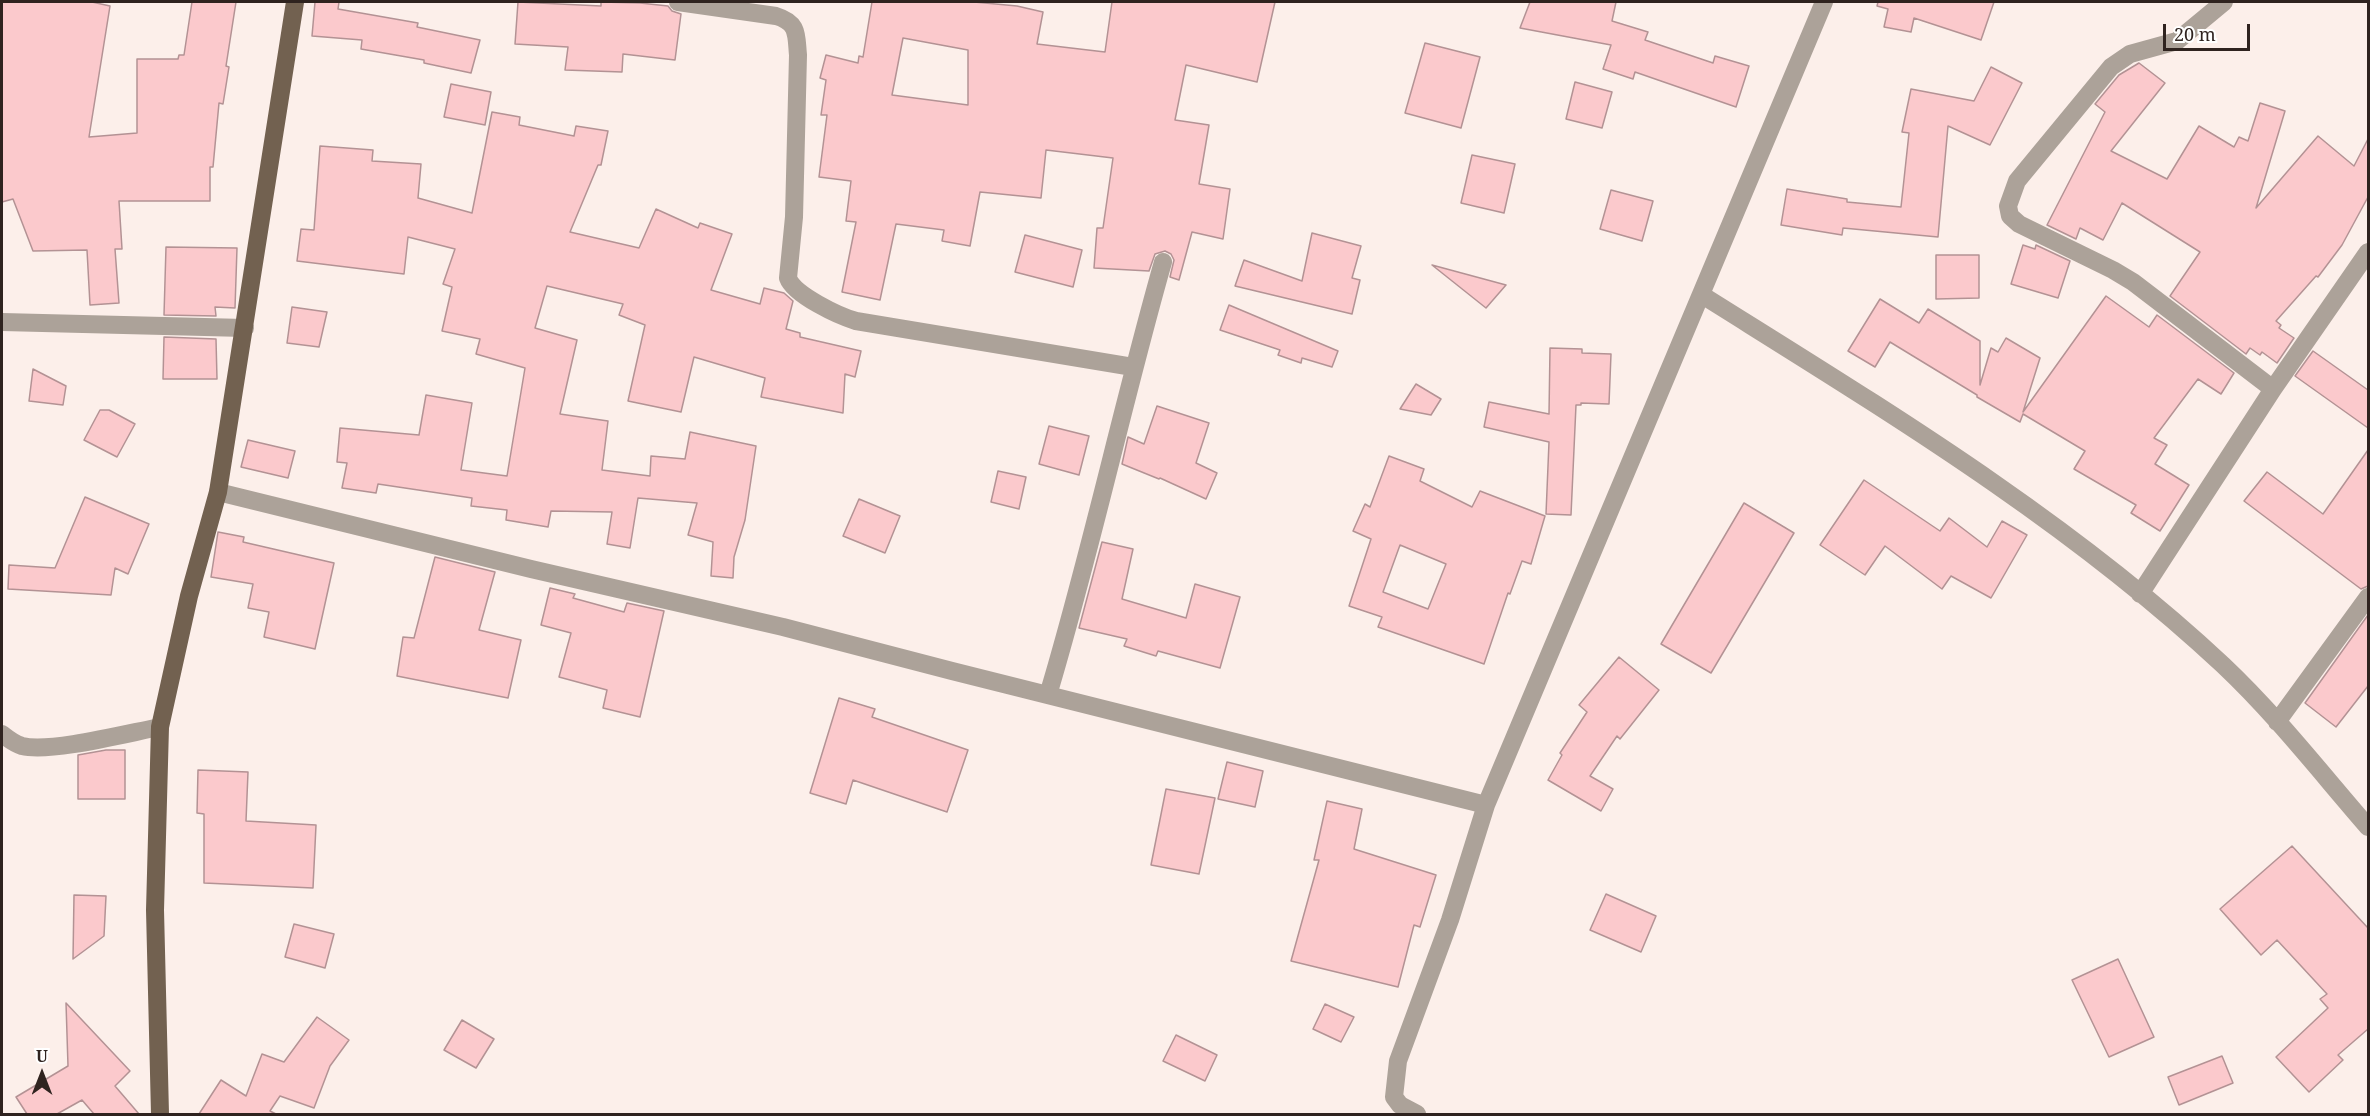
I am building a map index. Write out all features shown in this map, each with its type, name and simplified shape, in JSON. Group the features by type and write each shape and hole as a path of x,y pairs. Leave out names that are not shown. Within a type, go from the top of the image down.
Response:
{"main road":[{"path":"160,1114 155,910 160,727 186,606 218,492 295,2"}],"street":[{"path":"678,2 776,16 789,20 796,31 798,56 794,217 788,278 796,289 819,304 856,321 1133,367"},
{"path":"1417,1114 1400,1105 1394,1097 1398,1061 1450,920 1486,805 1824,2"},
{"path":"2224,2 2176,41 2130,54 2111,68 2023,173 2008,206 2012,219 2019,224 2133,282 2272,389"},
{"path":"2140,594 2272,389 2368,252"},
{"path":"1048,695 1071,617 1133,367 1162,262"},
{"path":"1702,296 1851,389 2034,510 2140,594 2223,666 2277,722 2368,827"},
{"path":"2,322 245,328"},
{"path":"218,492 531,569 783,627 1486,805"},
{"path":"2277,722 2368,597"},
{"path":"2,734 21,746 39,747 64,745 160,727"}],"building":[{"path":"2,2 92,2 110,6 89,137 137,133 137,59 178,59 179,55 184,55 192,2 236,2 226,66 229,67 223,104 219,103 213,167 210,167 210,201 119,201 122,249 115,249 119,303 90,305 87,250 33,251 13,199 2,202"},
{"path":"315,2 339,2 338,9 418,23 417,27 480,40 471,73 424,63 424,60 361,49 362,40 312,36"},
{"path":"518,2 601,6 601,2 640,3 668,6 672,11 681,14 675,60 623,54 622,72 565,70 568,47 515,44"},
{"path":"872,2 974,2 1017,6 1043,12 1037,44 1105,52 1112,2 1275,2 1257,82 1186,65 1175,120 1209,125 1199,184 1230,189 1223,239 1192,232 1179,280 1170,277 1174,260 1171,254 1165,251 1155,254 1149,271 1094,268 1097,228 1103,228 1113,158 1046,150 1041,198 980,192 970,246 942,241 944,230 896,224 880,300 842,292 856,222 846,221 851,181 819,177 827,115 821,115 826,80 820,78 826,55 858,63 859,56 863,57","holes":["903,38 968,50 968,105 892,95"]},
{"path":"1530,2 1616,2 1612,21 1648,32 1645,40 1713,63 1715,56 1749,66 1736,107 1635,72 1633,79 1603,69 1611,45 1520,28"},
{"path":"1878,2 1994,2 1981,40 1914,18 1911,32 1884,27 1888,9 1877,6"},
{"path":"1425,43 1480,57 1461,128 1405,113"},
{"path":"2139,63 2165,83 2111,151 2167,179 2199,126 2234,147 2239,137 2248,141 2260,103 2285,111 2256,208 2318,136 2354,166 2368,139 2368,197 2342,245 2318,277 2316,276 2276,321 2281,325 2279,328 2294,338 2277,363 2262,352 2260,355 2250,348 2246,354 2170,296 2200,252 2122,203 2103,240 2080,228 2076,239 2047,225 2105,112 2095,104 2119,75"},
{"path":"1991,67 2022,83 1990,145 1948,126 1938,237 1843,228 1842,235 1781,225 1787,189 1847,199 1847,202 1901,207 1909,133 1902,132 1911,89 1974,101"},
{"path":"1575,82 1612,92 1602,128 1566,119"},
{"path":"451,84 491,92 485,125 444,117"},
{"path":"492,112 520,117 519,125 574,136 576,126 608,131 601,165 598,165 570,232 639,248 656,209 698,228 700,223 732,234 711,290 760,304 764,288 784,293 793,301 786,329 800,333 800,337 861,351 855,377 845,374 843,413 761,397 765,378 694,357 681,412 628,401 645,325 619,315 623,304 547,286 535,328 577,340 560,414 608,421 602,470 650,476 651,456 685,459 690,432 756,446 745,520 734,557 733,578 711,576 713,542 688,535 697,503 638,498 630,548 607,544 612,512 551,511 548,527 506,520 507,510 471,506 472,498 378,484 376,493 342,488 347,463 337,462 340,428 419,435 426,395 472,403 461,470 507,476 525,368 476,354 480,339 442,331 452,287 443,284 455,249 408,237 404,274 297,261 301,229 314,230 320,146 373,150 372,161 421,164 418,198 472,213"},
{"path":"1472,155 1515,164 1504,213 1461,203"},
{"path":"1611,190 1653,201 1642,241 1600,229"},
{"path":"1312,233 1361,246 1352,278 1360,280 1352,314 1235,286 1244,260 1302,281"},
{"path":"1025,235 1082,250 1073,287 1015,272"},
{"path":"2023,245 2035,249 2036,245 2070,261 2058,298 2011,284"},
{"path":"166,247 237,248 235,308 215,307 216,316 164,315"},
{"path":"1936,255 1979,255 1979,298 1936,299"},
{"path":"1432,265 1506,285 1486,308"},
{"path":"2106,296 2149,327 2157,315 2234,373 2221,394 2198,379 2154,438 2167,445 2155,464 2189,485 2160,531 2131,513 2136,505 2074,469 2085,451 2023,414 2020,422 1890,342 1875,367 1848,351 1880,299 1919,323 1928,309 1980,341 1980,385 1991,348 1998,352 2006,338 2040,358 2023,412"},
{"path":"1229,305 1338,351 1332,367 1302,358 1301,363 1278,355 1280,350 1220,330"},
{"path":"292,307 327,312 319,347 287,343"},
{"path":"164,337 216,339 217,379 163,379"},
{"path":"1550,348 1582,349 1582,353 1611,354 1609,404 1581,403 1581,405 1576,405 1571,515 1546,514 1549,442 1484,427 1489,402 1549,414"},
{"path":"2313,351 2368,390 2368,428 2295,376"},
{"path":"33,369 66,386 63,405 29,401"},
{"path":"1416,384 1441,399 1431,415 1400,409"},
{"path":"1157,406 1209,423 1196,463 1217,473 1206,499 1122,464 1128,437 1144,444"},
{"path":"100,410 109,410 135,424 117,457 84,440"},
{"path":"1049,426 1089,436 1079,475 1039,464"},
{"path":"248,440 295,451 288,478 241,467"},
{"path":"2368,450 2368,586 2361,589 2244,501 2267,472 2323,514"},
{"path":"1389,456 1424,469 1420,481 1472,507 1480,491 1545,516 1531,564 1522,561 1510,594 1508,593 1484,664 1378,627 1382,617 1349,606 1371,539 1353,531 1365,504 1370,507","holes":["1400,545 1446,564 1428,609 1383,592"]},
{"path":"998,471 1026,477 1019,509 991,502"},
{"path":"1864,480 1940,531 1949,518 1987,547 2002,521 2027,535 1991,598 1951,576 1942,589 1885,546 1865,575 1820,545"},
{"path":"85,497 149,524 128,574 115,568 111,595 8,589 9,565 55,568"},
{"path":"859,499 900,516 885,553 843,536"},
{"path":"1744,503 1794,533 1711,673 1661,644"},
{"path":"218,532 244,537 243,542 334,563 315,649 264,637 269,612 248,608 253,584 211,577"},
{"path":"1102,542 1133,549 1122,599 1186,618 1195,584 1240,597 1220,668 1158,651 1156,656 1124,646 1127,639 1079,628"},
{"path":"435,557 495,572 479,630 521,640 508,698 397,676 403,637 414,638"},
{"path":"550,588 575,594 573,598 624,612 627,603 664,611 640,717 603,708 607,690 559,677 571,633 541,625"},
{"path":"2368,615 2368,686 2336,727 2305,703"},
{"path":"1619,657 1659,690 1620,739 1617,736 1590,776 1613,789 1601,811 1548,780 1562,755 1560,753 1587,712 1579,705"},
{"path":"839,698 875,709 872,717 968,750 947,812 853,780 846,804 810,793"},
{"path":"106,750 125,750 125,799 78,799 78,755"},
{"path":"1227,762 1263,771 1255,807 1218,799"},
{"path":"198,770 248,772 246,821 316,825 313,888 204,883 204,814 197,813"},
{"path":"1166,789 1215,798 1199,874 1151,865"},
{"path":"1327,801 1362,809 1354,849 1436,875 1420,927 1414,925 1398,987 1291,961 1319,860 1314,860"},
{"path":"2292,846 2368,928 2368,1029 2338,1055 2343,1060 2309,1092 2276,1057 2328,1008 2320,999 2327,994 2277,940 2261,955 2220,909"},
{"path":"1606,894 1656,916 1641,952 1590,930"},
{"path":"74,895 106,896 104,936 73,959"},
{"path":"294,924 334,934 325,968 285,957"},
{"path":"2118,959 2154,1037 2109,1057 2072,980"},
{"path":"66,1003 130,1071 115,1086 139,1114 94,1114 82,1100 57,1114 27,1114 16,1097 68,1066"},
{"path":"1325,1004 1354,1017 1341,1042 1313,1029"},
{"path":"317,1017 349,1040 330,1066 314,1108 280,1096 270,1111 276,1114 199,1114 221,1080 246,1096 262,1054 284,1062"},
{"path":"462,1020 494,1039 476,1068 444,1050"},
{"path":"1176,1035 1217,1055 1205,1081 1163,1061"},
{"path":"2222,1056 2233,1083 2179,1105 2168,1077"}]}
